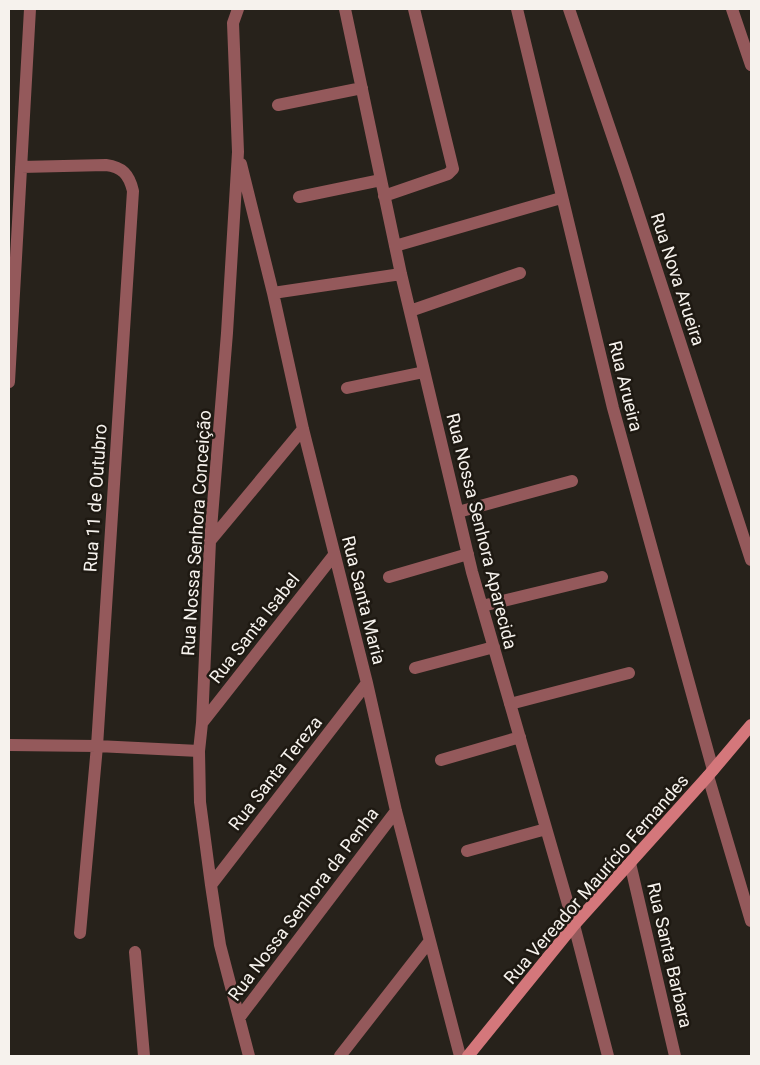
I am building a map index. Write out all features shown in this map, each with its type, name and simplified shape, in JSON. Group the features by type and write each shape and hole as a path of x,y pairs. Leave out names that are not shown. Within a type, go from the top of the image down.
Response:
{"street":[{"path":"9,382 30,9"},
{"name":"Rua Nossa Senhora Conceição","path":"238,9 233,23 238,152 227,333 210,541 202,724 199,751 200,802 220,945 249,1056"},
{"name":"Rua Nossa Senhora Aparecida","path":"345,9 401,274 468,554 574,925 608,1056"},
{"path":"384,196 448,174 453,169 414,9"},
{"name":"Rua Arueira","path":"517,9 613,408 751,921"},
{"name":"Rua Nova Arueira","path":"569,9 626,176 751,560"},
{"path":"732,9 751,65"},
{"path":"278,105 362,88"},
{"name":"Rua Santa Maria","path":"238,152 273,293 302,428 367,683 396,811 460,1056"},
{"name":"Rua 11 de Outubro","path":"21,167 106,164 116,166 125,172 130,181 132,191 96,746 80,933"},
{"path":"299,197 380,180"},
{"path":"395,246 561,198"},
{"path":"410,311 520,273"},
{"path":"273,293 401,274"},
{"path":"347,388 424,372"},
{"path":"210,541 302,428"},
{"path":"458,512 572,481"},
{"path":"389,577 468,554"},
{"name":"Rua Santa Isabel","path":"202,724 334,555"},
{"path":"482,606 602,576"},
{"path":"415,668 494,647"},
{"path":"510,704 629,673"},
{"name":"Rua Santa Tereza","path":"211,885 367,683"},
{"name":"Rua Vereador Maurício Fernandes","path":"468,1056 574,925 711,773 751,725"},
{"path":"441,760 520,737"},
{"path":"9,745 96,746 199,751"},
{"name":"Rua Nossa Senhora da Penha","path":"239,1018 396,811"},
{"path":"467,851 546,829"},
{"name":"Rua Santa Barbara","path":"630,862 675,1056"},
{"path":"340,1056 429,942"},
{"path":"134,952 144,1056"}]}
